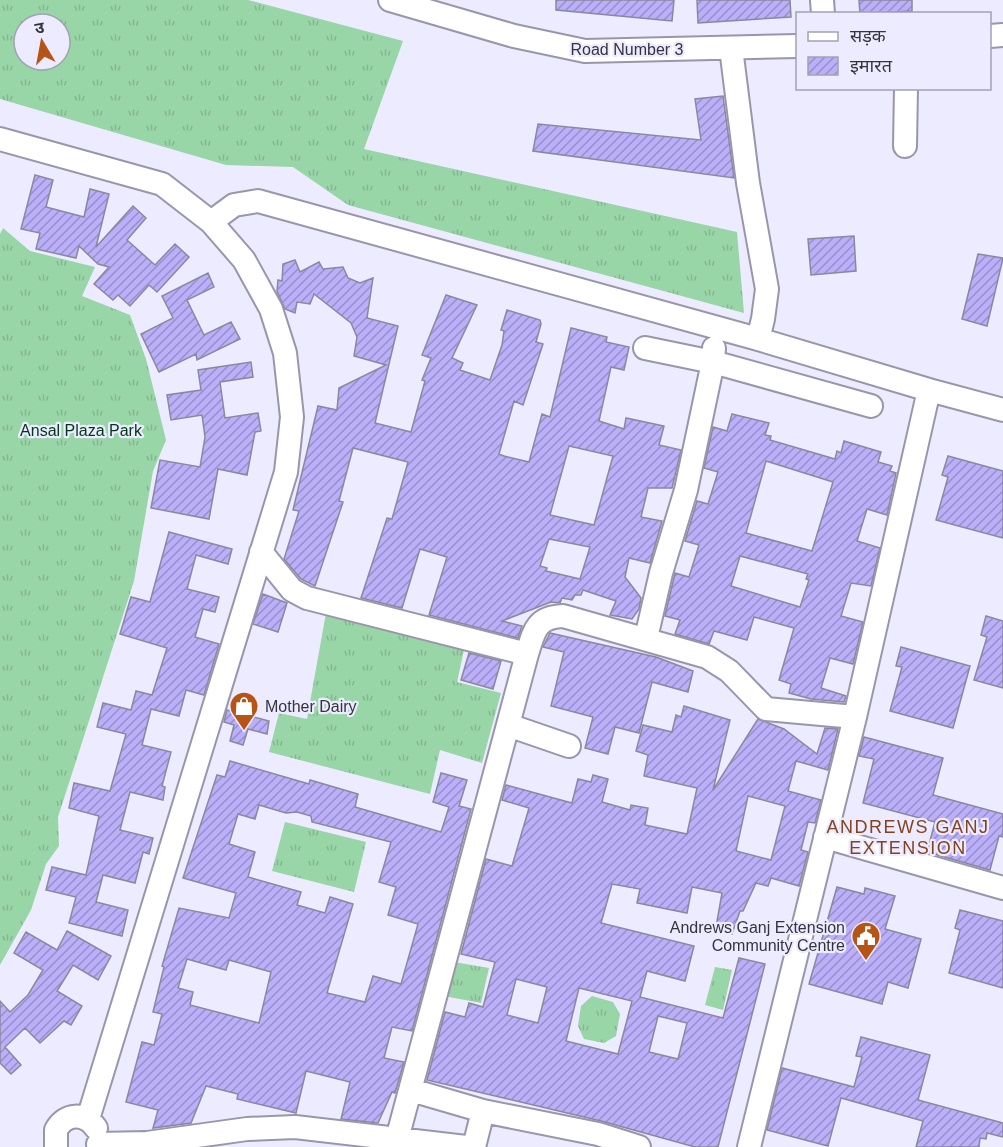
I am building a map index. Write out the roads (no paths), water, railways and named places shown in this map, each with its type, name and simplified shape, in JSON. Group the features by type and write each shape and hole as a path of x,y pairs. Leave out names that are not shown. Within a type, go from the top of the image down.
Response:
{"street":[{"name":"Road Number 3","path":"390,0 514,36 585,51 796,46"},
{"path":"731,48 748,183 767,289 758,339"},
{"path":"905,146 906,90"},
{"path":"0,139 162,184 212,222 244,260 271,309 285,353 292,417 286,472 88,1119"},
{"path":"212,222 234,205 258,201 758,339 1003,410"},
{"path":"646,638 661,573 686,490 713,362 716,329"},
{"path":"645,348 713,362 871,406"},
{"path":"749,1147 855,717 929,390"},
{"path":"261,552 292,590 307,598 527,654"},
{"path":"398,1139 527,654 534,632 549,617 563,616 707,657 729,671 766,709 855,717"},
{"path":"508,725 568,746"},
{"path":"825,837 1003,888"},
{"path":"411,1090 483,1111 642,1146"},
{"path":"474,1147 483,1111"},
{"path":"50,1144 59,1124 73,1116 88,1119 97,1129 97,1145 147,1143 247,1129 295,1127 466,1147"}],"place":[{"name":"Mother Dairy","path":"244,732"},
{"name":"Andrews Ganj Extension Community Centre","path":"866,962"}],"district":[{"name":"ANDREWS GANJ EXTENSION","path":"908,837"}],"park label":[{"name":"Ansal Plaza Park","path":"81,430"}]}
